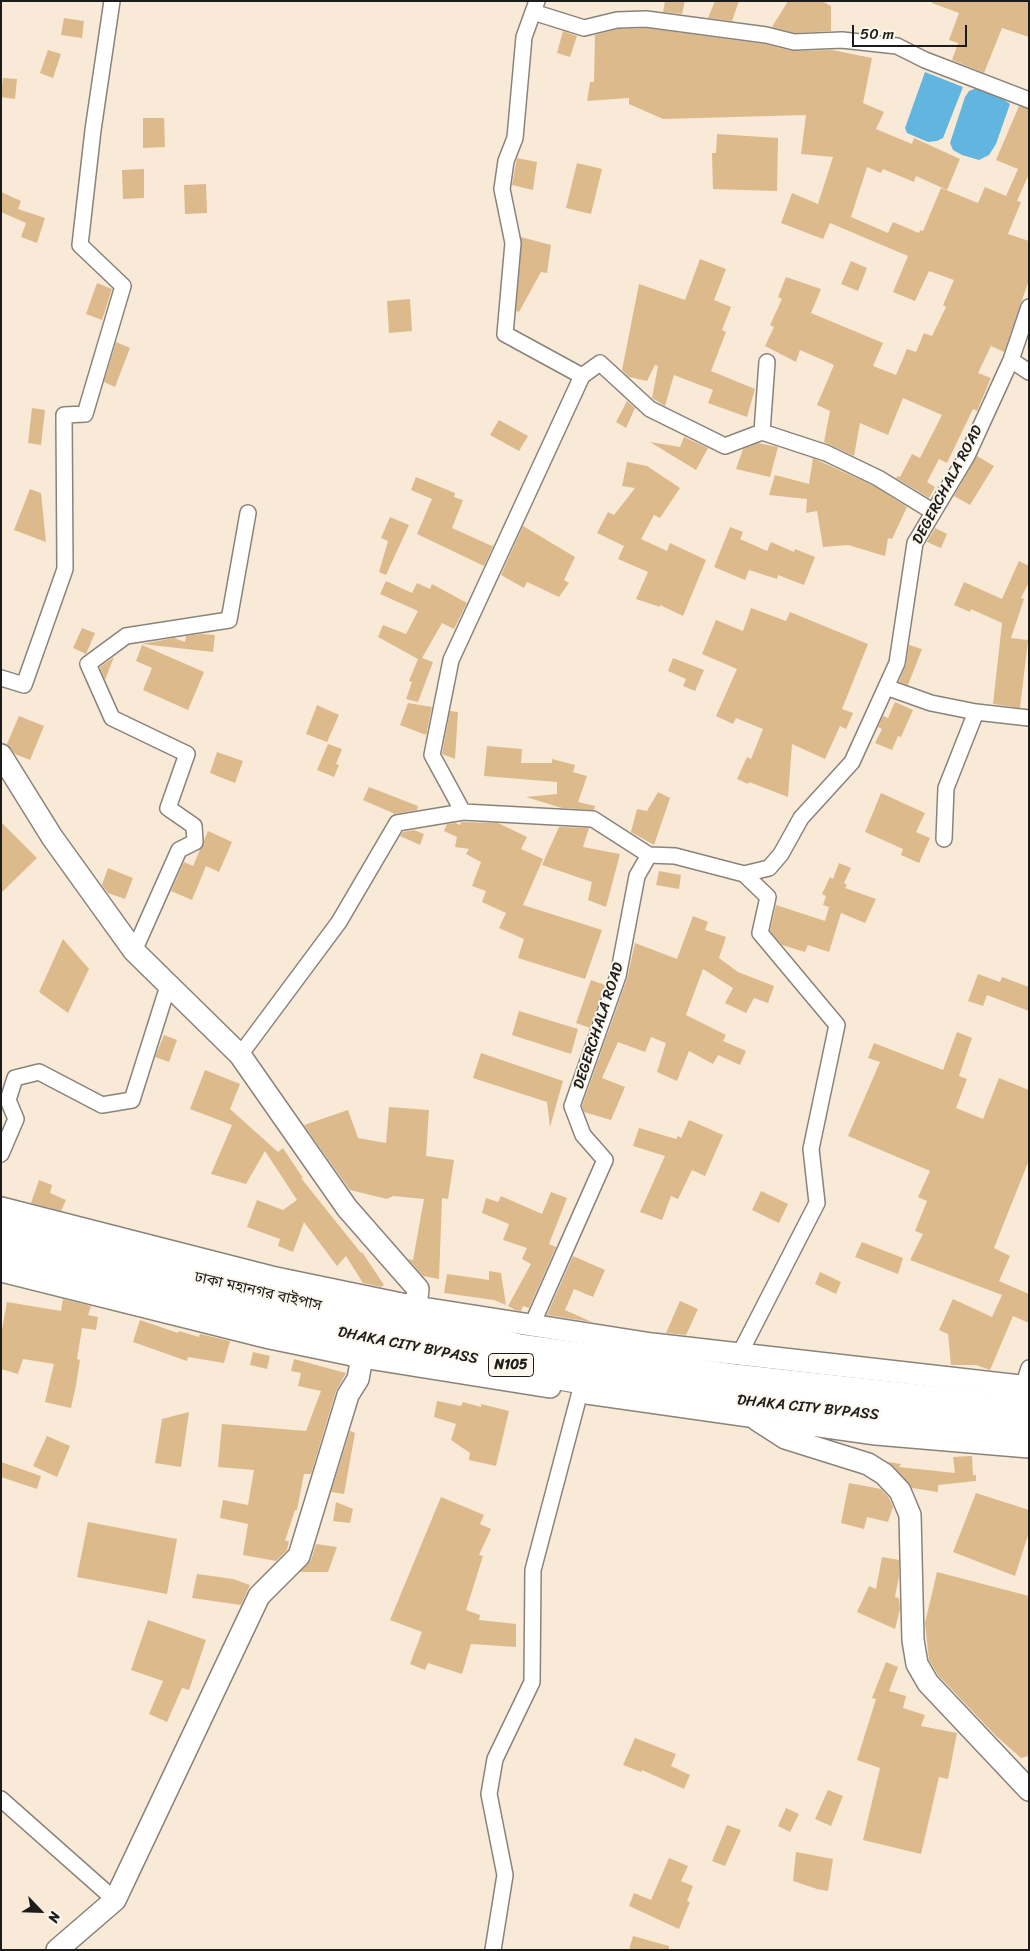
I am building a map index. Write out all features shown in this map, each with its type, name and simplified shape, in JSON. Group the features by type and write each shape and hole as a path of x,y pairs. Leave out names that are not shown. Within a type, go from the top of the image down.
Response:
{"highway":[{"name":"ঢাকা মহানগর বাইপাস","path":"1,1231 270,1296 440,1330 524,1337"},
{"name":"DHAKA CITY BYPASS","path":"1,1254 275,1319 432,1353 584,1380 745,1401 1029,1431"},
{"name":"DHAKA CITY BYPASS","path":"524,1337 739,1379 1027,1388"}],"main road":[{"path":"1,755 52,837 134,952 240,1055 347,1208 418,1289 416,1307"},
{"path":"1,1208 271,1277 416,1307 524,1337 739,1355 1027,1388"},
{"path":"1,1271 195,1320 362,1357 580,1392 876,1434 1029,1447"},
{"path":"57,1950 115,1900 259,1596 300,1556 348,1395 358,1378 362,1357"},
{"path":"753,1417 784,1438 868,1464 884,1474 900,1491 910,1515 913,1640 917,1664 928,1684 1029,1790"}],"street":[{"path":"1,678 24,685 65,569 64,415 85,414 123,286 80,244 93,130 112,1"},
{"path":"582,376 505,334 512,243 502,189 506,161 514,138 524,37 535,7 584,28 617,20 646,19 766,35 794,42 842,40 897,46 925,60 1029,100"},
{"name":"DEGERCHALA ROAD","path":"524,1337 605,1160 583,1134 572,1106 618,976 637,876 649,855 675,856 744,874 769,868 781,854 800,818 852,762 897,663 915,543 967,456 1011,360 1029,307"},
{"path":"1011,360 1029,372"},
{"path":"762,432 767,362"},
{"path":"463,812 432,755 451,660 582,376 600,363 650,409 725,446 762,432 826,453 878,478 927,508"},
{"path":"134,952 179,850 195,842 194,826 168,808 187,754 112,718 88,664 126,636 229,620 248,513"},
{"path":"886,687 932,703 976,712 1029,718"},
{"path":"944,839 946,788 976,712"},
{"path":"240,1055 339,922 397,823 463,812 593,819 649,855"},
{"path":"739,1355 816,1203 811,1149 837,1025 760,934 768,897 744,874"},
{"path":"1,1154 16,1119 8,1100 15,1078 39,1072 102,1105 132,1100 168,986"},
{"path":"493,1950 505,1875 488,1794 495,1759 532,1682 533,1570 580,1392"},
{"path":"1,1799 115,1900"}],"water":[{"path":"925,72 963,87 943,138 928,142 907,133 905,128"},
{"path":"977,88 1000,97 1010,104 996,144 989,155 979,160 953,150 950,143 965,97 969,91"}],"building":[{"path":"665,1 685,1 682,14 663,12"},
{"path":"715,1 739,1 732,21 708,18"},
{"path":"788,1 822,1 831,6 831,31 795,33 772,27"},
{"path":"932,1 1029,1 1029,37 1002,28 984,73 952,60 958,43 949,40 959,13 932,3"},
{"path":"64,18 84,21 82,38 61,35"},
{"path":"646,28 764,44 792,51 832,50 872,58 863,103 884,112 876,129 912,144 914,138 960,159 947,190 916,176 914,182 883,169 881,173 867,167 851,217 888,233 893,222 919,233 920,230 923,231 941,188 978,203 985,187 1006,196 1018,169 996,160 1019,106 1029,109 1029,174 1017,201 1021,202 1008,234 1029,241 1029,280 1004,352 991,346 978,373 991,378 977,411 973,409 947,463 939,459 927,482 935,487 929,498 896,478 900,477 912,454 920,458 942,415 903,398 888,435 860,423 854,456 824,442 830,411 817,405 834,365 800,350 796,362 765,346 774,327 770,325 782,299 778,297 786,277 821,289 811,313 883,343 873,366 896,375 907,349 916,352 924,333 932,336 946,307 943,305 954,280 929,271 915,301 893,292 908,256 830,223 823,239 781,223 792,193 818,204 833,157 801,154 806,115 663,119 629,104 629,98 587,101 590,82 594,82 595,35 618,29"},
{"path":"563,31 577,36 570,57 557,53"},
{"path":"48,50 61,54 53,78 40,73"},
{"path":"3,78 17,79 15,99 1,97"},
{"path":"143,118 164,118 165,147 143,148"},
{"path":"717,134 778,138 777,191 713,189 712,153 716,153"},
{"path":"517,158 537,162 533,190 512,185"},
{"path":"577,163 602,169 591,214 566,208"},
{"path":"144,169 144,198 123,199 122,170"},
{"path":"206,184 207,213 185,214 184,185"},
{"path":"1,192 21,201 18,209 45,218 37,243 21,237 26,223 1,212"},
{"path":"521,237 551,245 547,273 541,272 519,312 516,311"},
{"path":"700,259 726,269 714,300 731,307 722,330 726,332 711,371 755,389 747,417 708,403 713,390 674,375 665,406 652,398 658,366 655,365 647,381 629,377 622,370 639,284 685,300"},
{"path":"851,261 867,268 858,291 841,284"},
{"path":"97,283 112,289 102,320 86,314"},
{"path":"410,299 412,331 389,333 387,301"},
{"path":"116,342 130,348 115,387 104,382"},
{"path":"627,401 635,408 626,428 616,422"},
{"path":"32,408 45,410 41,445 28,443"},
{"path":"499,420 528,436 519,451 490,435"},
{"path":"684,437 708,448 696,470 650,442 680,447"},
{"path":"758,443 778,447 770,477 736,469 743,449"},
{"path":"977,456 994,466 970,505 954,496"},
{"path":"813,458 874,486 907,507 892,539 888,538 885,556 848,545 823,547 817,511 806,513 807,499 769,495 775,475 809,484"},
{"path":"627,462 647,466 680,488 660,518 654,515 641,539 667,551 670,543 706,560 683,616 660,605 660,607 636,599 648,572 618,559 624,546 597,533 608,512 614,515 635,488 622,486"},
{"path":"416,477 455,493 454,497 463,500 452,528 492,546 494,544 484,566 417,534 432,499 411,490"},
{"path":"30,489 41,493 46,542 14,530"},
{"path":"390,517 409,525 386,575 379,572 388,541 381,538"},
{"path":"523,526 575,557 564,580 569,583 559,597 527,582 524,588 501,575"},
{"path":"730,527 743,532 740,539 767,551 771,542 794,552 795,549 815,557 804,585 778,575 777,579 749,570 745,580 714,567"},
{"path":"935,528 947,534 941,548 927,542"},
{"path":"1019,561 1029,566 1029,582 1021,598 1024,599 1011,638 1028,640 1020,708 993,704 1002,623 971,609 970,612 954,605 964,582 1002,599"},
{"path":"386,581 412,593 417,583 430,589 432,584 467,603 454,629 442,623 422,658 433,662 418,702 406,699 412,682 409,681 418,659 378,637 383,625 406,634 418,611 380,594"},
{"path":"751,608 786,621 790,612 868,644 842,709 853,713 846,729 840,726 825,759 792,744 788,797 737,779 747,757 751,759 763,729 736,718 733,724 716,716 737,669 702,654 716,620 743,631"},
{"path":"82,628 95,633 86,654 73,648"},
{"path":"215,635 213,652 142,644 174,638 185,642 186,636"},
{"path":"142,645 204,672 188,710 143,690 152,668 136,661"},
{"path":"909,645 922,649 908,685 899,682 906,665"},
{"path":"114,657 105,680 100,667"},
{"path":"673,658 704,670 695,691 683,686 686,679 668,671"},
{"path":"895,702 913,710 901,737 898,736 892,750 875,743 882,729 878,727 883,716 888,718"},
{"path":"408,703 432,707 423,750 426,735 400,725"},
{"path":"317,705 339,715 327,742 306,734"},
{"path":"450,711 458,712 455,759 442,754"},
{"path":"19,716 44,726 30,760 15,754 7,744"},
{"path":"328,744 342,749 336,764 339,765 334,777 317,770"},
{"path":"487,746 522,749 521,763 552,763 552,759 575,765 573,772 587,776 578,802 595,806 594,810 562,808 526,797 557,794 557,782 484,776"},
{"path":"217,752 243,761 235,783 210,773"},
{"path":"369,787 418,806 417,810 395,814 363,800"},
{"path":"658,792 670,798 654,845 631,832 637,809 647,811"},
{"path":"881,793 925,813 916,832 930,838 919,863 901,855 903,849 865,832"},
{"path":"1,822 37,858 1,893"},
{"path":"461,822 498,823 527,837 521,849 543,859 523,905 602,930 585,979 518,958 524,939 499,928 506,913 482,902 486,891 472,886 481,862 466,854 469,849 455,847 457,837 444,831 447,824 455,823 460,825"},
{"path":"559,827 589,828 583,847 620,854 606,907 588,900 592,882 542,865"},
{"path":"414,830 424,834 420,845 400,836 403,832"},
{"path":"208,831 232,842 219,872 206,866 192,900 171,891 184,862 193,866"},
{"path":"839,863 851,868 844,883 847,885 845,888 876,899 865,923 841,913 829,952 808,945 805,952 782,945 770,931 776,905 825,921 829,907 823,905 826,896 822,894 830,877 833,879"},
{"path":"108,868 133,878 125,899 108,893 102,885"},
{"path":"659,871 681,875 679,889 656,885"},
{"path":"693,916 708,922 705,930 726,937 719,958 738,972 774,986 768,1003 754,998 746,1013 725,1003 733,988 703,969 686,1015 726,1035 723,1041 746,1051 740,1065 718,1055 713,1064 689,1051 677,1081 657,1072 666,1043 651,1037 645,1052 618,1042 602,1078 625,1087 611,1120 584,1112 582,1106 627,979 635,943 677,959"},
{"path":"63,939 89,969 68,1013 39,992"},
{"path":"978,974 1000,982 1002,977 1029,987 1029,1011 987,995 983,1006 968,1001"},
{"path":"591,980 605,985 590,1028 576,1023"},
{"path":"519,1011 578,1029 571,1054 512,1035"},
{"path":"957,1032 972,1038 959,1076 967,1079 956,1108 983,1119 999,1078 1029,1090 1029,1160 994,1248 1010,1256 999,1281 1029,1294 1029,1323 1013,1316 990,1370 976,1365 951,1365 948,1334 939,1330 953,1299 992,1317 1002,1295 910,1260 923,1234 915,1231 927,1201 918,1197 930,1171 848,1136 880,1062 868,1058 874,1043 943,1070"},
{"path":"164,1035 177,1040 169,1062 155,1057"},
{"path":"481,1053 563,1081 550,1127 547,1102 473,1078"},
{"path":"205,1070 240,1084 230,1109 278,1152 283,1148 303,1178 301,1178 362,1252 384,1285 381,1287 363,1283 346,1256 337,1266 304,1222 293,1252 278,1246 280,1239 247,1227 257,1200 283,1210 297,1200 265,1151 246,1184 211,1174 232,1125 190,1109"},
{"path":"389,1107 429,1110 426,1156 454,1160 448,1199 442,1198 439,1279 423,1276 408,1259 413,1260 424,1199 393,1196 387,1199 350,1190 304,1125 348,1110 358,1138 386,1143"},
{"path":"689,1120 723,1135 705,1176 692,1170 678,1199 671,1196 662,1220 640,1212 665,1156 633,1146 639,1128 676,1139 678,1136 681,1138"},
{"path":"39,1180 52,1185 50,1193 66,1200 61,1211 31,1203"},
{"path":"761,1191 788,1204 779,1223 752,1210"},
{"path":"551,1192 567,1198 549,1244 556,1247 529,1308 523,1306 521,1311 515,1310 508,1306 531,1264 522,1259 527,1248 503,1240 509,1224 482,1213 486,1198 498,1202 501,1196 542,1214"},
{"path":"862,1242 903,1258 898,1274 855,1257"},
{"path":"573,1256 605,1270 593,1297 574,1289 565,1310 592,1322 547,1315"},
{"path":"489,1271 501,1273 506,1305 494,1300 444,1293 447,1274 489,1280"},
{"path":"820,1272 841,1282 836,1294 815,1284"},
{"path":"63,1299 91,1306 88,1315 98,1317 96,1330 82,1328 77,1359 80,1360 71,1408 45,1402 54,1364 23,1359 18,1374 1,1369 1,1335 7,1302 61,1311"},
{"path":"680,1301 698,1309 686,1335 666,1333"},
{"path":"140,1320 178,1333 179,1331 199,1337 200,1334 230,1341 224,1363 188,1357 187,1361 133,1342"},
{"path":"253,1352 270,1356 267,1369 250,1365"},
{"path":"294,1359 346,1373 336,1391 311,1474 304,1474 297,1510 295,1510 285,1541 289,1541 287,1550 276,1561 243,1555 248,1524 220,1518 223,1500 248,1505 254,1470 218,1467 222,1424 306,1431 321,1391 298,1386 301,1373 291,1371"},
{"path":"437,1401 461,1406 463,1402 481,1407 481,1404 509,1411 496,1466 469,1460 470,1453 451,1440 456,1424 434,1417"},
{"path":"189,1412 181,1467 155,1463 162,1419"},
{"path":"350,1431 355,1433 344,1494 331,1492"},
{"path":"47,1436 70,1446 57,1477 33,1466"},
{"path":"972,1456 973,1475 976,1475 976,1481 938,1485 938,1492 912,1488 888,1462 901,1464 899,1467 955,1473 953,1457"},
{"path":"1,1462 41,1476 37,1489 1,1477"},
{"path":"849,1483 881,1489 889,1498 893,1507 888,1522 867,1517 864,1529 841,1523"},
{"path":"976,1493 1029,1510 1029,1532 1015,1576 953,1552"},
{"path":"441,1497 484,1515 480,1524 491,1529 479,1555 483,1556 466,1610 480,1615 479,1620 516,1624 516,1647 471,1644 462,1674 428,1663 425,1670 410,1664 422,1632 390,1620"},
{"path":"336,1502 353,1509 350,1523 333,1521"},
{"path":"88,1522 177,1539 167,1594 77,1577"},
{"path":"316,1544 337,1547 328,1572 300,1572 311,1560"},
{"path":"882,1557 899,1560 899,1576 895,1597 899,1598 900,1609 895,1629 857,1612 869,1586 876,1589"},
{"path":"937,1572 1029,1596 1029,1756 1021,1758 995,1735 938,1675 929,1660 925,1623"},
{"path":"197,1574 233,1579 250,1585 241,1605 192,1598"},
{"path":"148,1620 206,1640 189,1690 182,1688 167,1722 149,1714 163,1681 131,1670"},
{"path":"886,1662 898,1667 889,1691 906,1696 903,1708 925,1715 921,1726 957,1733 948,1779 939,1777 921,1854 863,1840 880,1768 857,1760 876,1699 872,1698"},
{"path":"635,1738 676,1754 671,1766 690,1775 684,1789 642,1770 641,1772 623,1765"},
{"path":"828,1790 843,1796 831,1826 815,1819"},
{"path":"786,1808 799,1814 790,1832 778,1826"},
{"path":"727,1825 741,1830 725,1866 712,1861"},
{"path":"796,1852 833,1859 828,1891 793,1881"},
{"path":"669,1858 688,1866 681,1881 693,1886 687,1901 690,1902 679,1929 629,1906 634,1893 651,1900"},
{"path":"633,1936 669,1946 669,1950 629,1950"}]}
